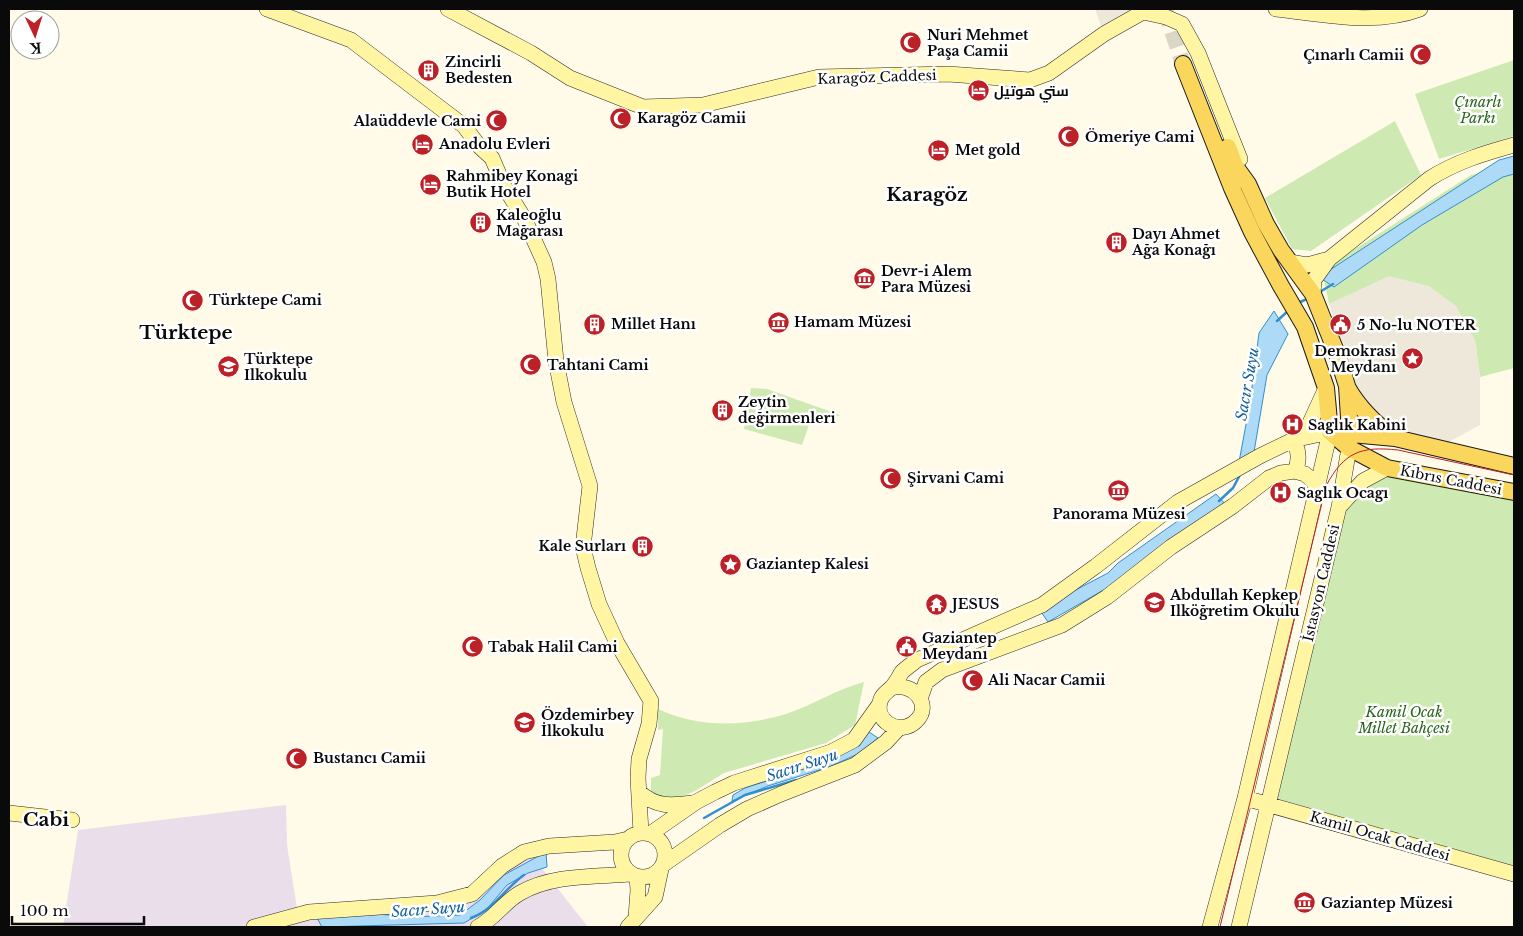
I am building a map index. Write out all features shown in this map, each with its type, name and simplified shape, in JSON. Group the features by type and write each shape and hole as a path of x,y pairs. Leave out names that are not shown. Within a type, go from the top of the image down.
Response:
{"main road":[{"name":"İstasyon Caddesi","path":"1326,388 1305,327 1252,232 1232,188 1188,62 1235,166 1248,184 1266,224 1313,294 1337,354 1347,386 1350,441"},
{"path":"1347,386 1357,403 1395,438"},
{"path":"1326,388 1330,432 1350,441 1395,438 1514,466"},
{"name":"Kıbrıs Caddesi","path":"1350,441 1387,468 1514,492"}],"street":[{"path":"267,9 352,40 466,128 479,146 492,158 504,186 525,220 544,262 548,279 556,361 564,402 590,486 583,547 588,568 599,604 617,644 651,701 649,724 639,759 640,835"},
{"name":"Karagöz Caddesi","path":"448,9 531,53 570,78 643,107 702,105 819,77 948,74 1030,80 1049,73 1104,34 1143,10"},
{"path":"1276,9 1371,18 1407,14 1420,9"},
{"path":"1143,10 1182,24 1198,53 1238,152 1248,184"},
{"path":"1313,294 1314,280 1329,259 1440,172 1479,155 1514,144"},
{"path":"1290,262 1307,265 1329,259"},
{"path":"1293,440 1309,425 1326,388"},
{"path":"632,922 638,890 634,876 626,870 621,857 621,851 640,835 696,802 734,783 831,752 854,740 879,705 881,698 903,672 917,660 1042,605 1096,566 1178,502 1260,456 1293,440 1330,432"},
{"name":"İstasyon Caddesi","path":"1210,927 1245,798 1330,432"},
{"path":"1293,440 1298,454 1295,471"},
{"name":"İstasyon Caddesi","path":"1239,927 1339,507 1350,441"},
{"path":"1339,507 1363,481 1387,468"},
{"path":"879,705 882,718 887,724 899,728 907,727 918,719 921,713 920,699 926,682 942,670 1062,625 1108,597 1269,478 1281,473 1295,471 1305,474 1318,489"},
{"path":"891,688 897,686 911,689 920,699"},
{"path":"478,927 490,921 518,894 540,883 564,879 650,877 720,826 747,809 855,765 886,742 899,728"},
{"path":"639,792 649,800 672,806 696,802"},
{"name":"Kamil Ocak Caddesi","path":"1245,798 1514,874"},
{"path":"9,813 72,820"},
{"path":"254,927 309,912 437,903 472,894 502,866 524,852 549,846 615,842 640,835 657,837 665,849 663,866 655,896 632,922"}],"shaded area":[{"path":"1095,9 1134,9 1104,34"},
{"name":"Demokrasi Meydanı","path":"1389,276 1429,286 1456,306 1475,340 1480,377 1480,425 1443,445 1394,430 1361,400 1329,304"},
{"path":"286,805 287,845 297,908 463,898 529,852 588,927 63,927 78,830"}],"green space":[{"name":"Çınarlı Parkı","path":"1514,60 1514,136 1439,159 1415,94"},
{"path":"1395,121 1421,175 1311,251 1292,249 1265,198"},
{"path":"1514,165 1514,368 1480,377 1475,340 1359,291 1329,304 1322,270 1471,175"},
{"path":"751,388 767,389 840,415 829,420 822,417 811,419 802,445 744,429"},
{"name":"Kamil Ocak Millet Bahçesi","path":"1379,474 1514,497 1514,866 1274,798 1348,498"},
{"path":"864,682 855,725 826,743 724,773 695,791 670,802 651,800 651,778 660,775 663,729 658,730 658,709 689,720 721,724 754,721 786,714"}],"water":[{"path":"1514,156 1514,174 1503,177 1422,225 1334,287 1319,277 1499,160"},
{"path":"1274,311 1288,334 1267,375 1254,452 1239,462 1250,403 1259,333"},
{"path":"1216,494 1228,507 1114,584 1048,622 1039,609 1108,573 1118,563"},
{"path":"869,732 878,738 860,753 829,767 768,786 732,801 733,795 745,788 827,760 856,743"},
{"path":"546,852 547,867 528,873 507,885 486,910 464,923 322,927 317,918 378,914 409,917 460,915 480,900 504,875"}],"waterway":[{"name":"Sacır Suyu","path":"1318,293 1333,284"},
{"name":"Sacır Suyu","path":"1298,303 1309,298"},
{"name":"Sacır Suyu","path":"1277,321 1288,311"},
{"name":"Sacır Suyu","path":"1219,501 1233,488 1241,473"},
{"name":"Sacır Suyu","path":"704,818 745,795 796,780"},
{"name":"Sacır Suyu","path":"471,918 486,910 524,875"}],"tunnel":[{"path":"1165,9 1183,64"}],"tram line":[{"path":"1220,927 1326,486 1333,475 1347,459 1355,454 1374,449 1398,450 1514,475"}],"place":[{"name":"Nuri Mehmet Paşa Camii","path":"911,43"},
{"name":"Çınarlı Camii","path":"1420,55"},
{"name":"Zincirli Bedesten","path":"429,70"},
{"name":"ستي هوتيل","path":"978,91"},
{"name":"Karagöz Camii","path":"621,118"},
{"name":"Alaüddevle Cami","path":"497,121"},
{"name":"Ömeriye Cami","path":"1069,137"},
{"name":"Anadolu Evleri","path":"423,144"},
{"name":"Met gold","path":"939,150"},
{"name":"Rahmibey Konagi Butik Hotel","path":"430,184"},
{"name":"Kaleoğlu Mağarası","path":"480,223"},
{"name":"Dayı Ahmet Ağa Konağı","path":"1116,242"},
{"name":"Devr-i Alem Para Müzesi","path":"865,279"},
{"name":"Türktepe Cami","path":"193,300"},
{"name":"Hamam Müzesi","path":"778,322"},
{"name":"Millet Hanı","path":"595,324"},
{"name":"5 No-lu NOTER","path":"1341,325"},
{"name":"Demokrasi Meydanı","path":"1412,359"},
{"name":"Tahtani Cami","path":"531,365"},
{"name":"Türktepe Ilkokulu","path":"228,367"},
{"name":"Zeytin değirmenleri","path":"722,410"},
{"name":"Saglık Kabini","path":"1292,425"},
{"name":"Şirvani Cami","path":"891,478"},
{"name":"Panorama Müzesi","path":"1119,491"},
{"name":"Saglık Ocagı","path":"1281,493"},
{"name":"Kale Surları","path":"642,546"},
{"name":"Gaziantep Kalesi","path":"730,564"},
{"name":"Abdullah Kepkep Ilköğretim Okulu","path":"1154,603"},
{"name":"JESUS","path":"936,604"},
{"name":"Gaziantep Meydanı","path":"906,646"},
{"name":"Tabak Halil Cami","path":"472,647"},
{"name":"Ali Nacar Camii","path":"972,680"},
{"name":"Özdemirbey İlkokulu","path":"525,723"},
{"name":"Bustancı Camii","path":"297,758"},
{"name":"Gaziantep Müzesi","path":"1305,903"}],"district":[{"name":"Karagöz","path":"927,194"},
{"name":"Türktepe","path":"186,332"},
{"name":"Cabi","path":"46,819"}]}
